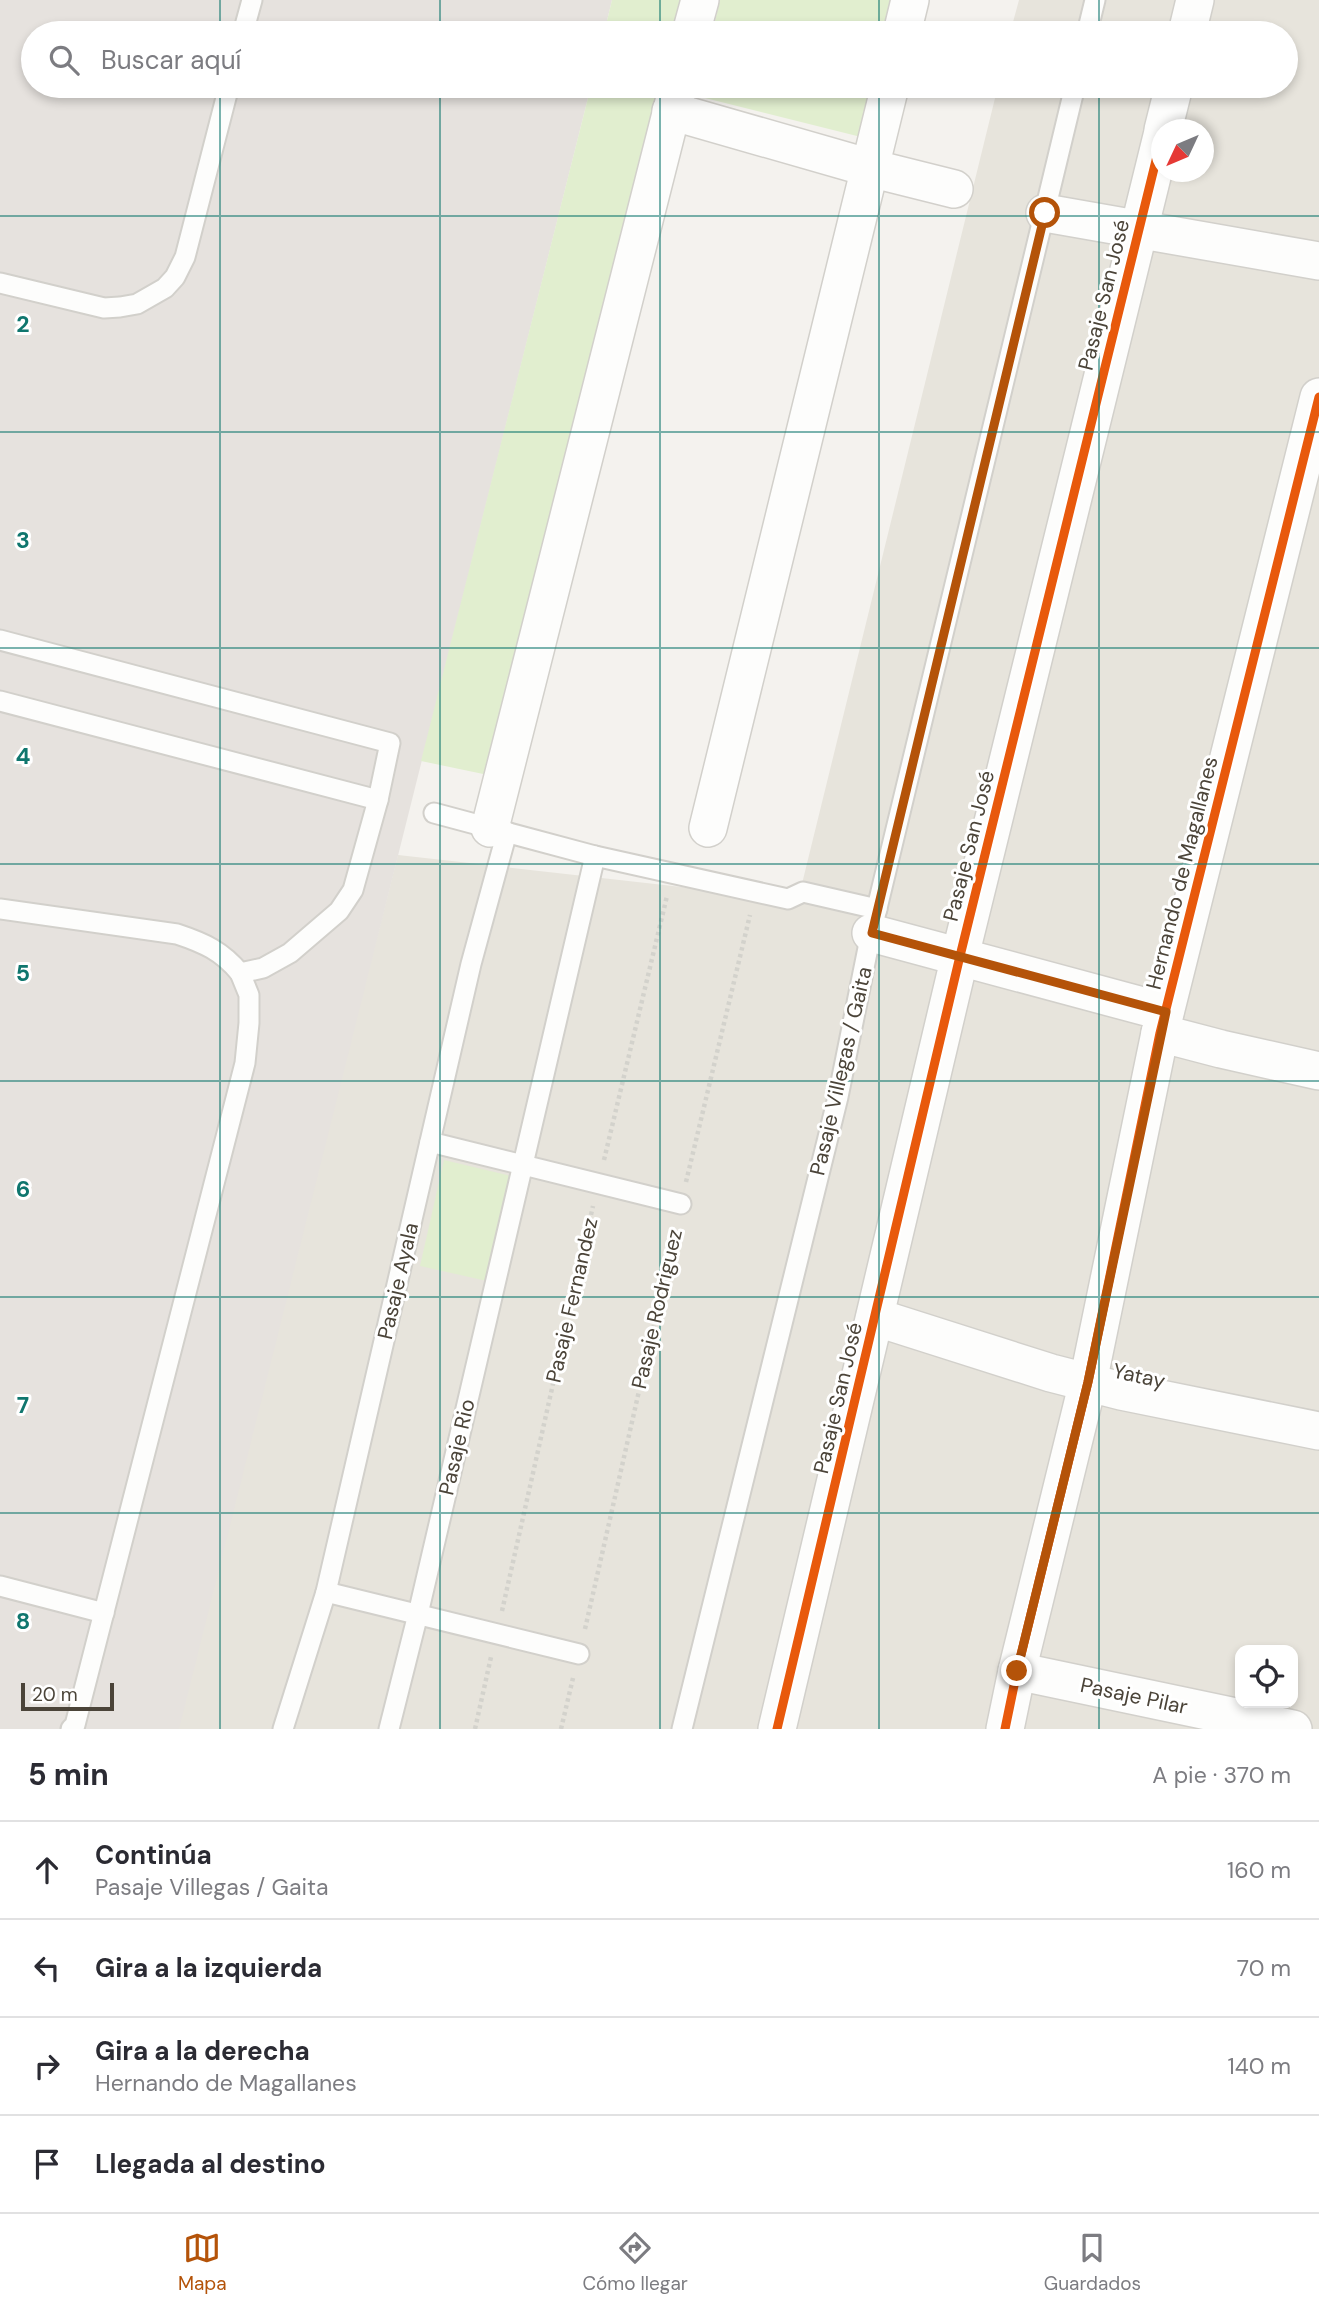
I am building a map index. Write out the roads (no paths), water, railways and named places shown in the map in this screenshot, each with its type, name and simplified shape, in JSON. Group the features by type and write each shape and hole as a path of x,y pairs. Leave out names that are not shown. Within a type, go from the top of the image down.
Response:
{"street":[{"path":"694,21 699,0"},
{"path":"905,21 911,0"},
{"path":"1190,21 1195,0"},
{"path":"498,830 674,98 870,168 954,189"},
{"path":"708,828 887,98"},
{"path":"1166,119 1171,98"},
{"name":"Pasaje San José","path":"777,1729 960,956 1151,177"},
{"path":"1045,213 1319,261"},
{"name":"Hernando de Magallanes","path":"1005,1729 1088,1382 1163,1022 1319,397"},
{"path":"874,921 960,956 1163,1022 1221,1049 1319,1071"},
{"name":"Yatay","path":"875,1317 1051,1373 1319,1431"},
{"name":"Pasaje Pilar","path":"1017,1671 1293,1729"}],"lane":[{"path":"246,21 251,0"},
{"path":"1090,21 1095,0"},
{"path":"0,283 104,308 137,303 165,288 175,277 185,257 226,98"},
{"name":"Pasaje Villegas / Gaita","path":"682,1729 838,1097 874,921 1072,98"},
{"path":"0,640 390,744 378,800 353,890 339,911 290,953 263,968 240,973"},
{"path":"0,701 378,800"},
{"path":"435,813 595,856 788,899 803,892 874,921"},
{"name":"Pasaje Ayala","path":"283,1729 326,1592 471,964 498,830"},
{"name":"Pasaje Rio","path":"389,1729 595,856"},
{"path":"0,909 177,934 201,942 228,958 240,973 249,995 245,1063 75,1725 71,1729"},
{"path":"430,1142 681,1204"},
{"path":"0,1586 103,1613"},
{"path":"326,1592 579,1654"}]}
